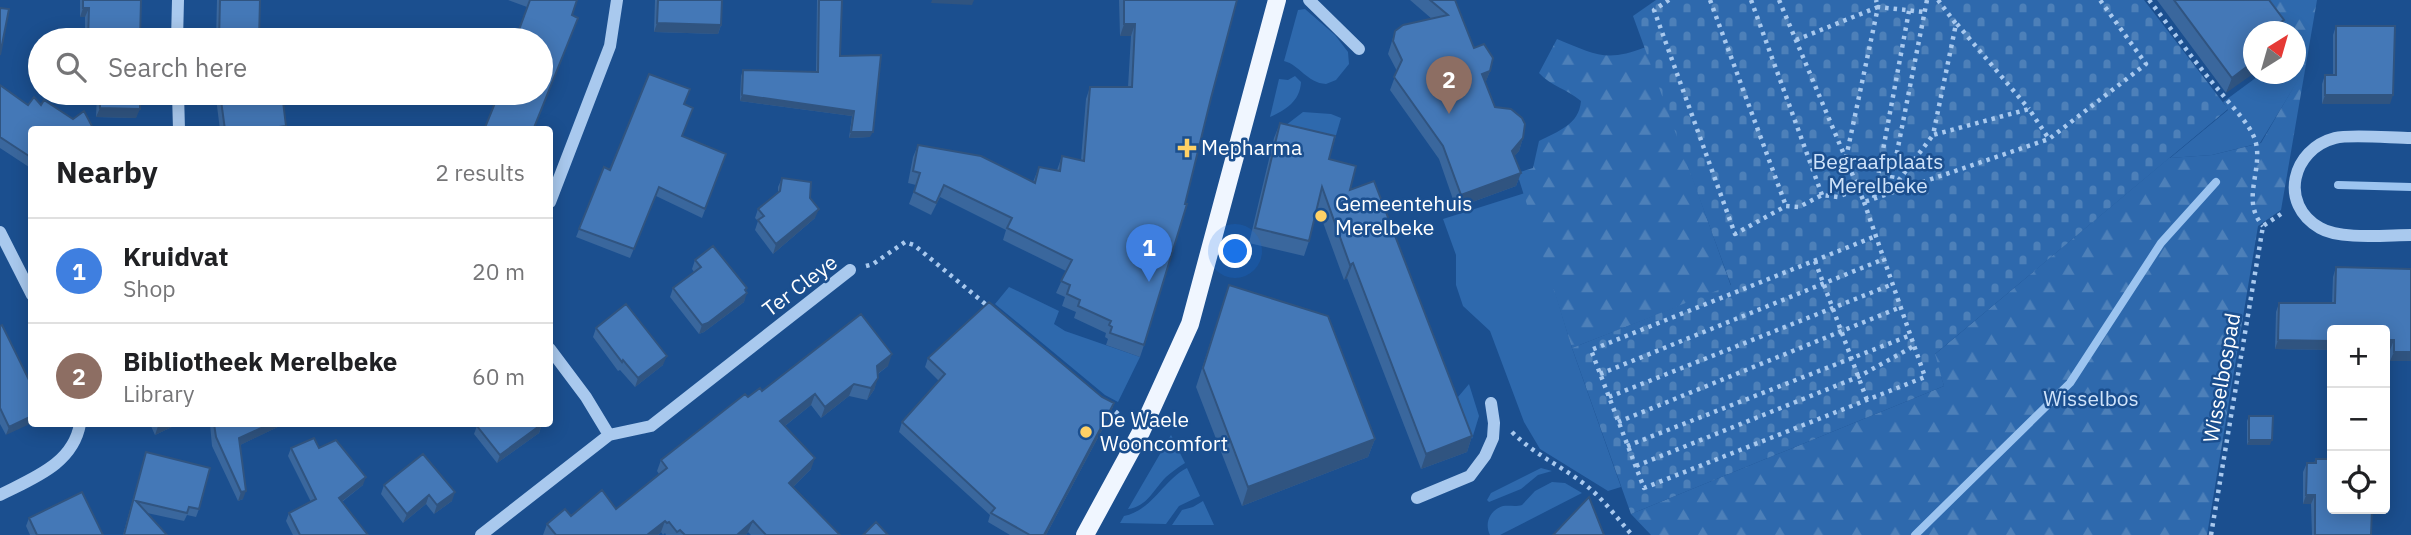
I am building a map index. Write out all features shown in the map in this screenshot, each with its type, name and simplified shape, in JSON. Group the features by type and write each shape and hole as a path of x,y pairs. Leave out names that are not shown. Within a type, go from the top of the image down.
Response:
{"main road":[{"path":"1085,535 1141,432 1190,324 1277,0"}],"street":[{"path":"177,28 178,0"},
{"path":"553,194 610,46 617,0"},
{"path":"1309,0 1359,49"},
{"path":"178,105 179,126"},
{"path":"2411,138 2336,137 2320,145 2302,162 2294,184 2298,207 2307,219 2320,229 2333,234 2411,235"},
{"path":"0,232 28,287"},
{"name":"Ter Cleye","path":"481,535 609,435 651,426 850,270"},
{"path":"553,353 586,397 609,435"},
{"path":"1417,498 1470,476 1485,456 1493,438 1491,403"},
{"path":"0,495 44,473 67,454 77,438 79,427"}],"path":[{"path":"1669,0 1654,10 1735,234 1786,206 1798,207 1822,195 1838,197 1859,188"},
{"path":"1710,0 1786,206"},
{"path":"1751,0 1822,195"},
{"path":"1779,0 1859,188 1876,236 1884,260 1911,335 1925,377 1644,488 1591,350 1876,236"},
{"path":"1846,158 1878,7 1876,0"},
{"path":"1889,193 1927,0"},
{"path":"1938,0 2029,109 2049,139"},
{"path":"1864,202 2049,139 2146,64 2100,0"},
{"name":"Wisselbospad","path":"2149,0 2233,106 2253,135 2257,147 2252,192 2256,218 2263,226 2211,535"},
{"path":"1796,40 1878,7 1924,12"},
{"path":"1874,198 1909,10"},
{"path":"1889,193 1933,135 1956,23"},
{"path":"1933,135 2029,109"},
{"path":"2263,226 2284,212"},
{"name":"Ter Cleye","path":"850,270 873,264 905,242 914,245 990,308"},
{"path":"1600,374 1884,260"},
{"path":"1815,261 1867,400"},
{"path":"1609,397 1893,284"},
{"path":"1618,422 1901,307"},
{"path":"1628,446 1911,335"},
{"path":"1636,466 1858,377 1914,346"},
{"path":"1100,399 1141,432"},
{"path":"1491,403 1498,417 1528,448 1594,492 1632,535"},
{"path":"1591,500 1594,492"}],"green space":[{"name":"Begraafplaats Merelbeke","path":"1656,0 2144,0 2228,109 1935,354 1944,386 1631,514 1572,348 1731,285 1633,16"},
{"name":"Wisselbos","path":"2251,0 2317,0 2306,64 2306,21 2267,21"},
{"path":"1305,9 1335,35 1348,52 1349,64 1336,80 1326,84 1314,81 1284,61 1298,10"},
{"path":"1557,39 1600,55 1620,55 1646,47 1731,286 1572,348 1517,173 1533,168 1539,141 1572,122 1579,109 1581,101 1539,73"},
{"path":"1295,76 1301,82 1295,100 1287,108 1270,117 1279,79 1288,80"},
{"path":"2247,84 2296,84 2260,143 2212,155 2170,158 2228,110 2223,102"},
{"name":"Wisselbos","path":"2295,84 2303,84 2281,210 2258,226 2207,535 1651,535 1631,514 1944,386 1934,355 2169,158 2212,155 2261,143"},
{"path":"1303,112 1331,114 1341,118 1332,149 1277,132"},
{"path":"1525,193 1572,348 1621,487 1608,491 1540,449 1524,422 1490,331 1463,306 1456,285 1456,255 1443,219"},
{"path":"1009,287 1059,311 1054,324 1065,331 1140,357 1118,402 1105,395 995,304"},
{"path":"1469,384 1479,416 1472,439 1458,397"},
{"path":"1171,435 1185,463 1166,477 1145,501 1128,509"},
{"path":"1187,468 1200,496 1179,506 1166,524 1120,523 1124,516 1143,508"},
{"path":"1541,468 1552,471 1538,475 1521,489 1489,502 1487,500 1491,493"},
{"path":"1552,482 1565,483 1582,493 1500,535 1490,535 1488,522 1495,511 1503,506 1522,505 1535,491"},
{"path":"1203,501 1214,525 1172,525 1182,510"}],"building":[{"path":"83,0 141,0 140,28 88,28 89,8 83,8"},
{"path":"220,0 260,0 259,28 219,28"},
{"path":"530,0 577,0 572,15 578,18 553,80 553,28 520,28"},
{"path":"658,0 722,0 721,25 657,23"},
{"path":"819,0 842,0 840,56 881,55 873,132 851,132 854,111 742,95 743,70 818,72"},
{"path":"1124,0 1237,0 1187,204 1144,345 1110,333 1111,321 1078,306 1080,300 1067,294 1070,285 1061,281 1072,260 1007,228 1012,218 944,185 936,203 914,192 920,173 913,171 918,145 981,156 1035,183 1039,167 1060,171 1062,156 1084,161 1090,87 1132,87 1135,24 1124,24"},
{"path":"1430,0 1455,0 1474,48 1484,44 1493,58 1490,71 1482,74 1495,107 1511,109 1525,124 1523,138 1512,151 1521,173 1461,195 1443,146 1394,77 1402,60 1393,41 1395,31 1403,25 1448,15"},
{"path":"2174,0 2269,0 2284,20 2243,21 2243,70 2232,78"},
{"path":"0,8 9,9 0,55"},
{"path":"2336,26 2395,26 2393,95 2325,95 2325,75 2336,75"},
{"path":"649,74 690,89 684,104 693,108 682,136 726,154 705,209 659,187 634,249 579,229 604,167 610,170"},
{"path":"0,85 28,105 52,105 73,119 84,111 92,126 28,126 28,155 0,137"},
{"path":"100,105 140,105 140,109 100,108"},
{"path":"222,105 283,105 286,126 224,126"},
{"path":"494,105 543,105 535,126 486,126"},
{"path":"1280,123 1335,136 1329,159 1356,166 1350,190 1374,181 1472,436 1426,454 1353,263 1350,265 1322,187 1309,241 1255,228"},
{"path":"782,178 811,182 810,198 819,209 776,244 758,220 764,216 758,209 780,191"},
{"path":"713,246 747,288 747,293 702,325 673,288 701,267 695,260"},
{"path":"2336,267 2411,269 2411,352 2394,352 2394,340 2390,340 2390,325 2327,325 2327,341 2278,340 2279,303 2335,303"},
{"path":"1229,285 1328,316 1375,439 1248,487 1203,368"},
{"path":"989,302 1102,397 1114,403 1044,535 1030,535 991,513 995,508 902,422 945,374 928,358"},
{"path":"626,304 667,356 638,378 596,328"},
{"path":"861,314 892,354 877,366 878,378 871,388 854,384 825,407 815,394 780,421 815,458 789,483 840,535 766,535 753,521 737,535 685,535 680,530 677,532 665,521 647,535 556,535 547,524 565,509 571,516 602,490 616,509 667,468 661,460 745,394 748,397 760,388 762,391"},
{"path":"2,325 28,378 28,418 9,427 0,408"},
{"path":"2249,416 2273,416 2272,440 2249,440"},
{"path":"214,427 263,427 239,438 246,491 241,492 216,437"},
{"path":"478,427 538,427 500,455"},
{"path":"314,438 319,448 336,440 366,477 339,498 368,535 300,535 289,513 316,499 291,448"},
{"path":"146,452 210,468 199,509 189,507 187,513 136,501 167,535 124,535"},
{"path":"423,454 455,492 437,505 429,495 407,514 384,485"},
{"path":"2316,459 2327,459 2327,514 2372,514 2371,535 2315,535 2315,495 2306,495 2307,463 2316,463"},
{"path":"82,492 103,535 37,535 29,518"},
{"path":"1589,497 1604,535 1553,535"},
{"path":"876,522 888,535 863,535"}],"waterway":[{"path":"1915,535 2070,383 2161,243 2216,182"},
{"path":"2338,185 2411,187"}],"place":[{"name":"Bibliotheek Merelbeke","path":"1449,114"},
{"name":"Mepharma","path":"1187,148"},
{"name":"Gemeentehuis Merelbeke","path":"1321,216"},
{"name":"Kruidvat","path":"1149,282"},
{"name":"De Waele Wooncomfort","path":"1086,432"}]}
